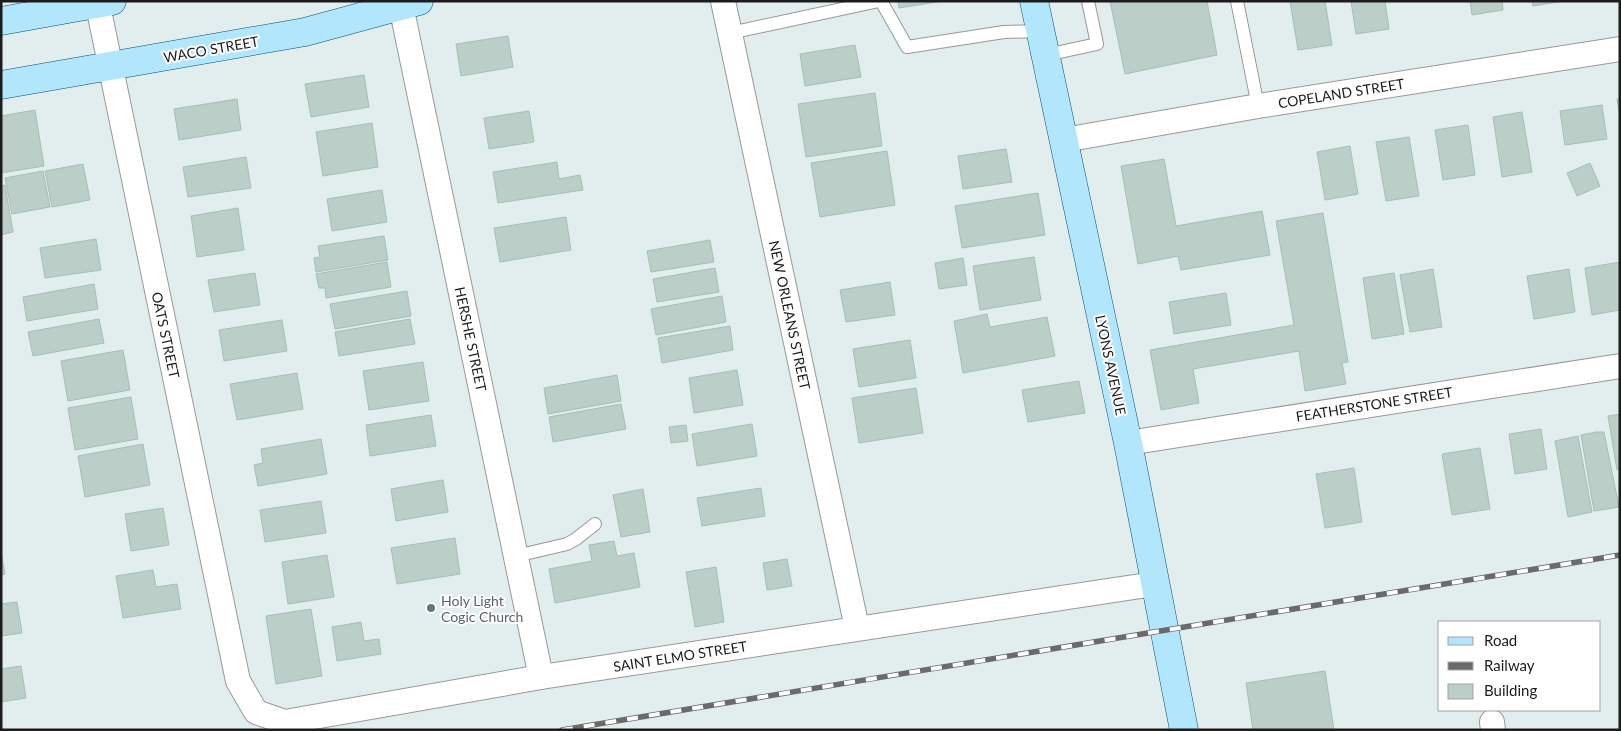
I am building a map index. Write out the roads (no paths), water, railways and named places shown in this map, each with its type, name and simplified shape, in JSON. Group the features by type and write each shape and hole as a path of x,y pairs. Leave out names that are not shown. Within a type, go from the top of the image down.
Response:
{"street":[{"name":"NEW ORLEANS STREET","path":"723,1 857,628"},
{"name":"LYONS AVENUE","path":"1034,1 1128,443 1184,730"},
{"path":"1,20 102,2"},
{"name":"OATS STREET","path":"102,2 110,67 236,669"},
{"name":"WACO STREET","path":"1,85 305,32 407,3"},
{"name":"HERSHE STREET","path":"407,3 541,678"},
{"name":"COPELAND STREET","path":"1064,140 1258,106 1620,49"},
{"name":"FEATHERSTONE STREET","path":"1128,443 1620,366"},
{"name":"SAINT ELMO STREET","path":"236,669 238,681 256,712 285,722 541,678 857,628 1154,584"}],"lane":[{"path":"730,33 860,3 880,1 906,48 1004,32 1043,43 1097,44 1088,1"},
{"path":"1237,1 1258,106"},
{"path":"516,556 566,544 576,539 595,524"}],"railway":[{"path":"562,730 1620,555"}],"place":[{"name":"Holy Light Cogic Church","path":"431,608"}]}
